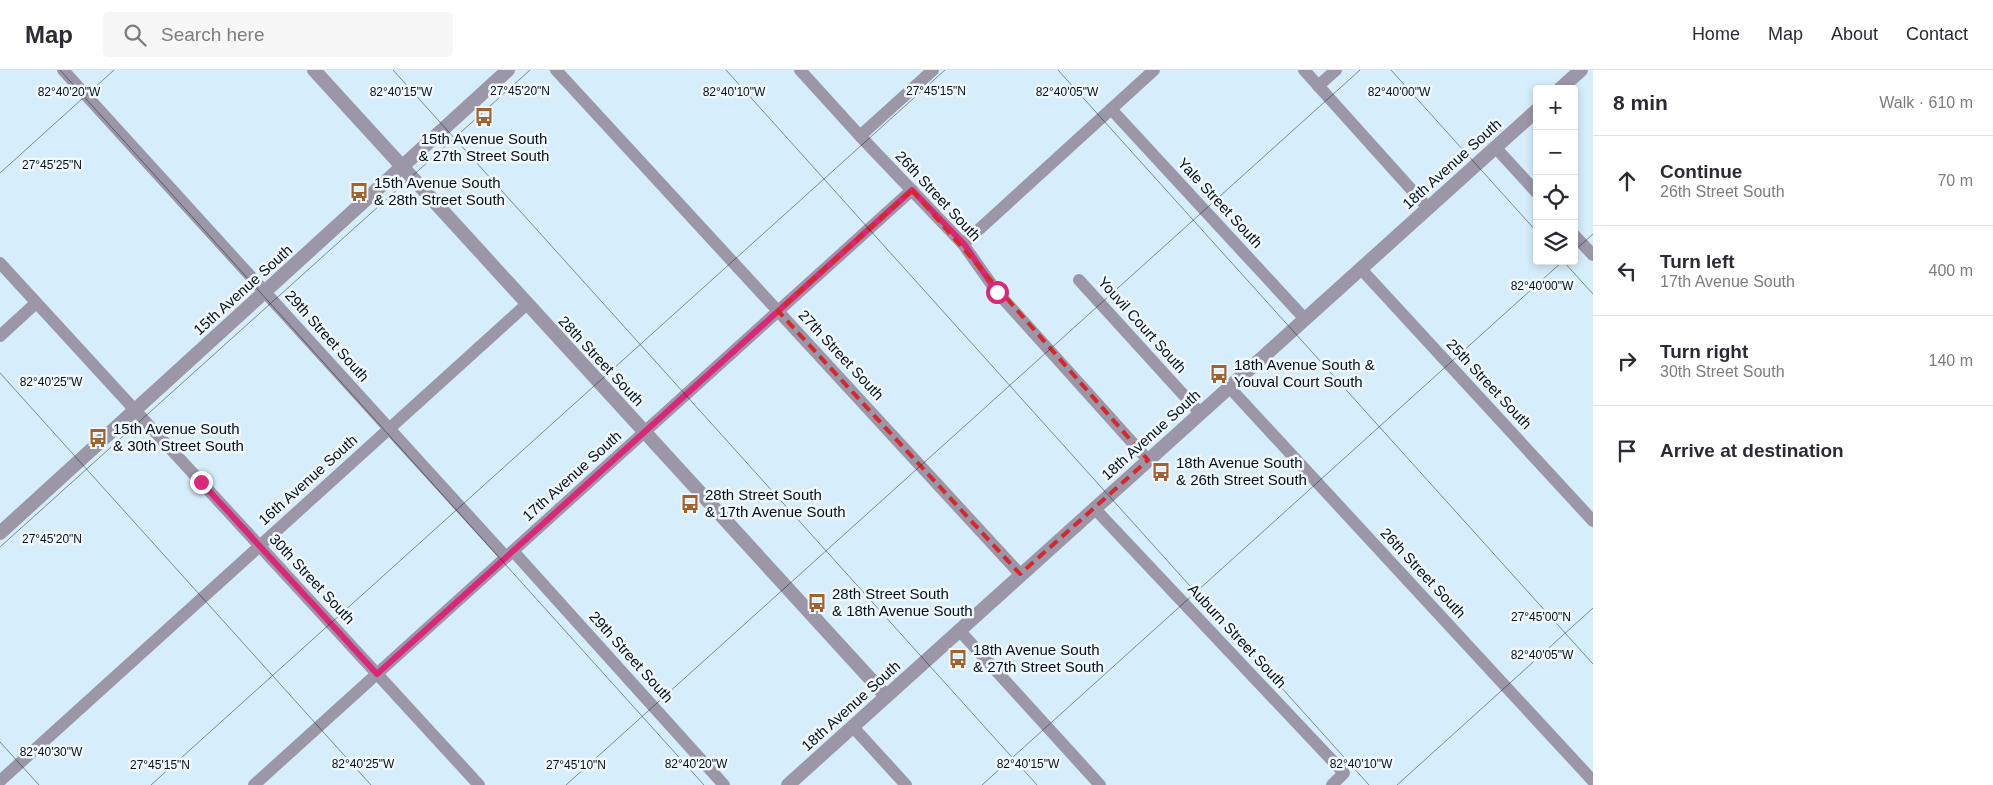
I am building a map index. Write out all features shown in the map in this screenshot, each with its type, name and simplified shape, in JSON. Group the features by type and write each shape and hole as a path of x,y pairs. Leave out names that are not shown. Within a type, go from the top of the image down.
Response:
{"street":[{"name":"29th Street South","path":"63,70 389,429 510,554 724,785"},
{"name":"28th Street South","path":"314,70 886,696"},
{"name":"15th Avenue South","path":"0,533 508,70"},
{"name":"27th Street South","path":"556,70 1020,574"},
{"name":"26th Street South","path":"800,70 860,136 964,244 997,292 1148,460"},
{"path":"860,136 933,70"},
{"path":"964,244 1154,70"},
{"path":"1304,70 1428,208"},
{"path":"1318,86 1336,70"},
{"path":"1564,85 1581,70"},
{"name":"Yale Street South","path":"1111,109 1305,319"},
{"name":"18th Avenue South","path":"788,785 1533,114"},
{"path":"1495,147 1533,189"},
{"name":"17th Avenue South","path":"254,785 912,190"},
{"path":"1578,239 1593,255"},
{"name":"30th Street South","path":"0,263 479,785"},
{"name":"25th Street South","path":"1361,268 1593,521"},
{"name":"Youvil Court South","path":"1079,280 1200,414"},
{"path":"0,336 36,303"},
{"name":"16th Avenue South","path":"0,781 527,304"},
{"name":"26th Street South","path":"1229,387 1593,781"},
{"name":"Auburn Street South","path":"1094,508 1344,774 1332,785"},
{"path":"959,630 1100,785"},
{"path":"853,726 906,785"}],"highlighted area":[{"path":"912,190 1148,460 1020,574 778,311"}],"place":[{"name":"15th Avenue South & 27th Street South","path":"484,117"},
{"name":"15th Avenue South & 28th Street South","path":"359,192"},
{"name":"18th Avenue South & Youval Court South","path":"1219,374"},
{"name":"15th Avenue South & 30th Street South","path":"98,438"},
{"name":"18th Avenue South & 26th Street South","path":"1161,472"},
{"name":"28th Street South & 17th Avenue South","path":"690,504"},
{"name":"28th Street South & 18th Avenue South","path":"817,603"},
{"name":"18th Avenue South & 27th Street South","path":"958,659"}],"route":[{"path":"201,482 377,674 912,190 964,244 997,292"}]}
